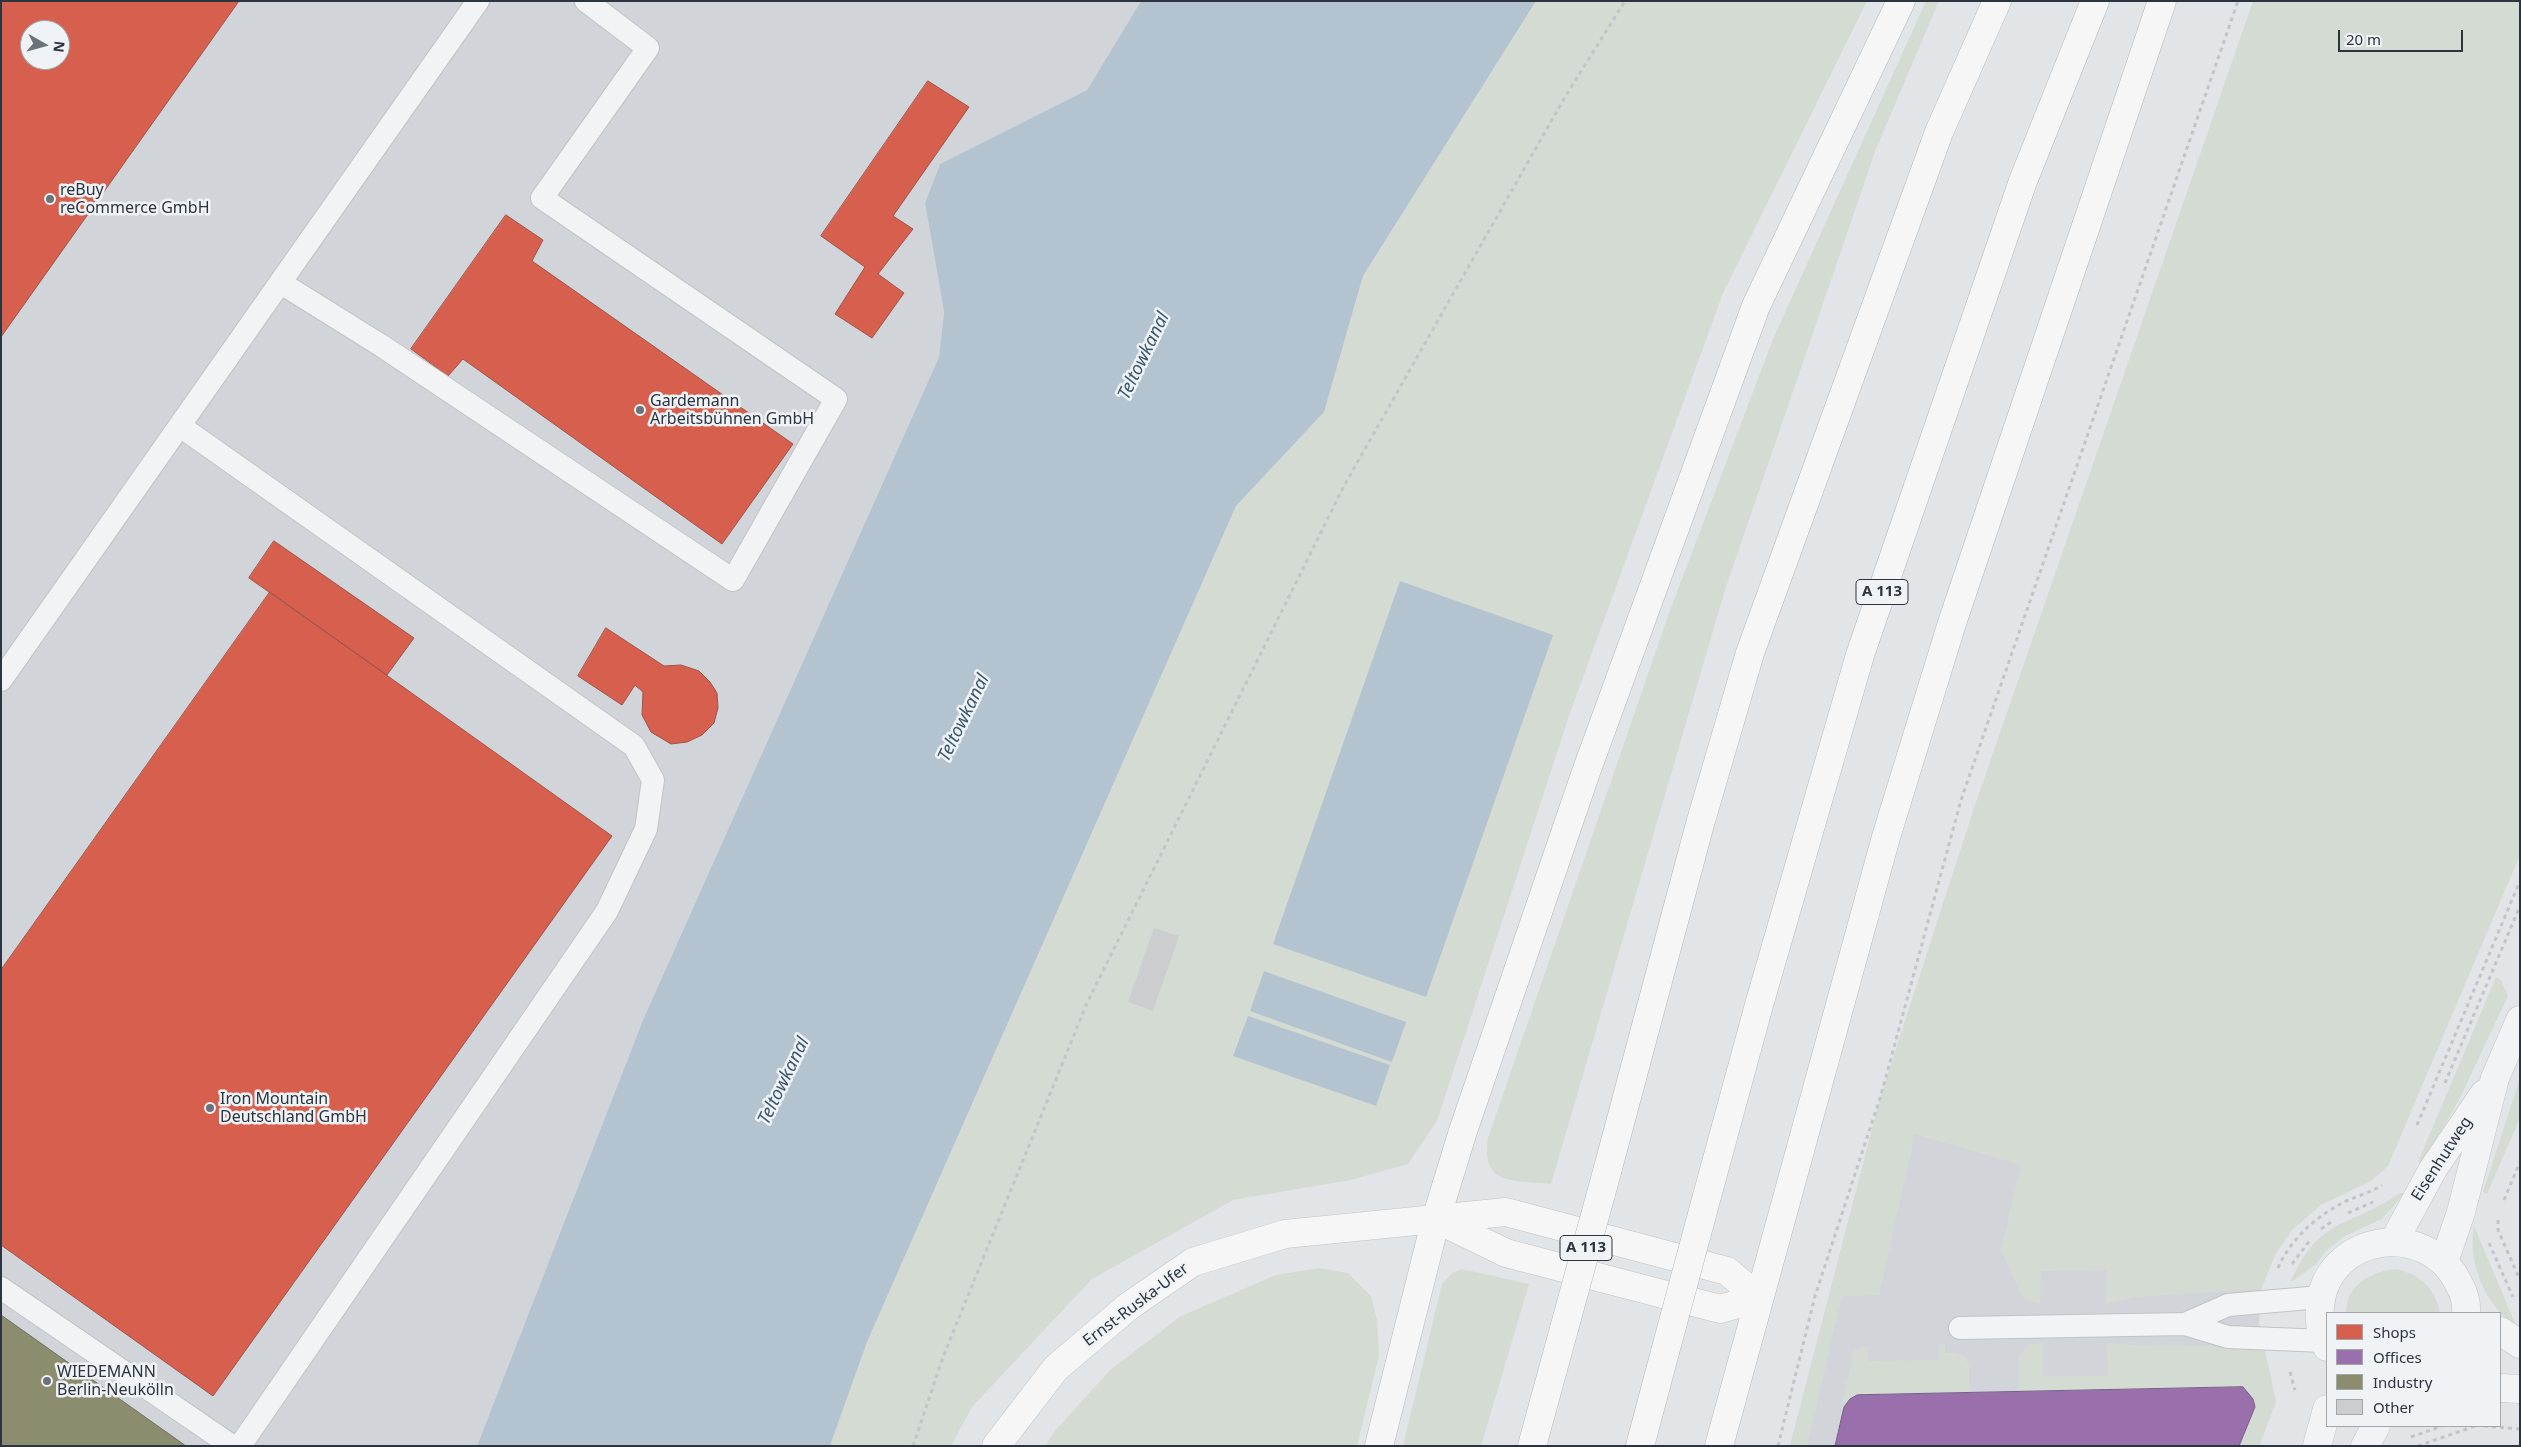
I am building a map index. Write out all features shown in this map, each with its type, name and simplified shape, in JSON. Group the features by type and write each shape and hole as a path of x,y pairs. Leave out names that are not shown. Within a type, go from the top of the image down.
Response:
{"main road":[{"path":"1379,1446 1436,1219 1463,1131 1586,772 1756,306 1901,1"},
{"name":"A 113","path":"1532,1446 1700,824 1750,653 1939,132 1997,1"},
{"name":"A 113","path":"1640,1446 1762,996 1860,655 2023,181 2095,1"},
{"path":"1719,1446 1886,837 1952,623 2162,1"},
{"name":"Ernst-Ruska-Ufer","path":"996,1446 1056,1368 1129,1306 1193,1262 1285,1234 1506,1212 1727,1270 1759,1298"},
{"path":"1436,1219 1506,1253 1720,1309 1759,1298"}],"street":[{"name":"Eisenhutweg","path":"2444,1262 2461,1212 2495,1078 2520,1020"},
{"name":"Eisenhutweg","path":"2394,1242 2433,1169 2495,1078"},
{"path":"2325,1344 2319,1319 2321,1297 2328,1279 2340,1263 2356,1251 2374,1243 2394,1242 2412,1244 2429,1251 2444,1262 2456,1276 2463,1292 2468,1312"},
{"path":"2501,1332 2520,1344"},
{"path":"2501,1388 2520,1389"},
{"path":"2317,1446 2326,1413"},
{"path":"2364,1446 2375,1427"}],"lane":[{"path":"1,680 478,1"},
{"path":"281,283 382,346 733,580 836,399 542,198 648,48 586,1"},
{"path":"180,426 634,746 653,780 646,828 607,911 240,1446"},
{"path":"1,1288 232,1446"},
{"path":"2185,1324 2228,1305 2321,1297"},
{"path":"1960,1328 2185,1324 2228,1337 2325,1344"}],"path":[{"path":"913,1446 942,1357 1087,1003 1345,484 1560,106 1625,1"},
{"path":"1778,1446 1816,1296 1881,1095 1961,800 2238,1"},
{"path":"2413,1133 2520,881"},
{"path":"2442,1089 2520,906"},
{"path":"2502,1204 2520,1162"},
{"path":"2276,1272 2294,1242 2311,1223 2344,1202 2381,1186 2386,1181"},
{"path":"2320,1230 2348,1213 2381,1199"},
{"path":"2498,1212 2498,1230 2520,1280"},
{"path":"2486,1235 2517,1305"},
{"path":"2290,1269 2297,1255 2314,1236"},
{"path":"2406,1439 2439,1427"},
{"path":"2418,1446 2472,1427"},
{"path":"2496,1427 2520,1429"}],"shaded area":[{"path":"1,1 1141,1 1087,90 940,164 925,203 944,312 939,357 643,1020 477,1446 1,1446"},
{"path":"1536,1 1867,1 1723,293 1569,716 1437,1121 1408,1164 1351,1180 1233,1200 1092,1279 972,1407 951,1446 830,1446 867,1342 1236,506 1324,412 1363,276"},
{"path":"1926,1 1939,1 1876,149 1725,590 1551,1184 1514,1181 1503,1178 1495,1173 1490,1165 1487,1154 1488,1138 1669,613 1773,339"},
{"path":"2253,1 2520,1 2520,855 2388,1166 2371,1181 2321,1205 2292,1230 2275,1255 2261,1289 2134,1297 2106,1304 2106,1270 2041,1271 2040,1304 2031,1302 2022,1296 2001,1250 2021,1165 1915,1134 1879,1295 1842,1296 1807,1446 1790,1446 1881,1095 1974,808"},
{"path":"2496,977 2501,980 2508,996 2460,1098 2422,1164 2418,1162"},
{"path":"2520,1078 2520,1118 2487,1194 2483,1192"},
{"path":"1881,1095 2275,1255 2261,1289 2259,1324 2276,1402 2259,1446 1790,1446"},
{"path":"2400,1193 2405,1193 2382,1219 2345,1236 2325,1252 2315,1265 2290,1283 2301,1261 2324,1234"},
{"path":"2474,1226 2517,1328 2496,1308 2481,1283 2473,1255"},
{"path":"1319,1268 1348,1273 1371,1296 1377,1320 1379,1356 1357,1446 1045,1446 1055,1431 1110,1370 1181,1316 1276,1275"},
{"path":"1462,1269 1529,1284 1481,1446 1403,1446 1442,1284 1452,1273"},
{"path":"2397,1269 2420,1279 2431,1290 2440,1312 2346,1312 2350,1294 2356,1287 2370,1276"},
{"path":"2043,1343 2043,1376 2108,1376 2107,1343 2147,1346 2226,1347 2265,1351 2276,1402 2259,1446 2239,1446 2250,1422 2253,1408 2249,1394 2243,1387 2018,1391 2019,1355 2029,1345"},
{"path":"1939,1344 1945,1344 1945,1353 1956,1353 1965,1357 1969,1365 1969,1392 1857,1395 1850,1399 1844,1410 1841,1409 1854,1351 1861,1347 1868,1347 1868,1361 1938,1360"}],"water":[{"name":"Teltowkanal","path":"1141,1 1536,1 1363,276 1324,412 1236,506 867,1342 830,1446 477,1446 643,1020 939,357 944,312 925,203 940,164 1087,90"},
{"path":"1400,581 1553,635 1426,997 1273,944"},
{"path":"1264,971 1406,1022 1392,1062 1250,1011"},
{"path":"1248,1016 1390,1065 1376,1106 1233,1056"}],"building: Shops":[{"name":"reBuy reCommerce GmbH","path":"1,1 239,1 1,337"},
{"path":"928,81 969,107 893,216 913,229 878,274 904,293 872,338 835,314 865,267 821,236"},
{"name":"Gardemann Arbeitsbühnen GmbH","path":"506,215 543,240 532,261 793,444 722,544 463,359 448,376 411,349"},
{"path":"274,541 414,638 387,675 249,578"},
{"name":"Iron Mountain Deutschland GmbH","path":"270,592 612,836 213,1396 1,1245 1,970"},
{"path":"606,628 664,666 681,665 699,671 710,682 717,693 718,708 714,723 702,735 687,742 671,744 651,732 642,715 643,692 635,685 622,705 578,676"}],"building: Offices":[{"path":"2243,1387 2253,1399 2255,1407 2239,1446 1835,1446 1844,1407 1850,1399 1857,1395"}],"building: Industry":[{"name":"WIEDEMANN Berlin-Neukölln","path":"1,1315 186,1446 1,1446"}],"building: Other":[{"path":"1154,928 1179,936 1153,1011 1128,1002"}],"place":[{"name":"reBuy reCommerce GmbH","path":"50,199"},
{"name":"Gardemann Arbeitsbühnen GmbH","path":"640,410"},
{"name":"Iron Mountain Deutschland GmbH","path":"210,1108"},
{"name":"WIEDEMANN Berlin-Neukölln","path":"47,1381"}]}
